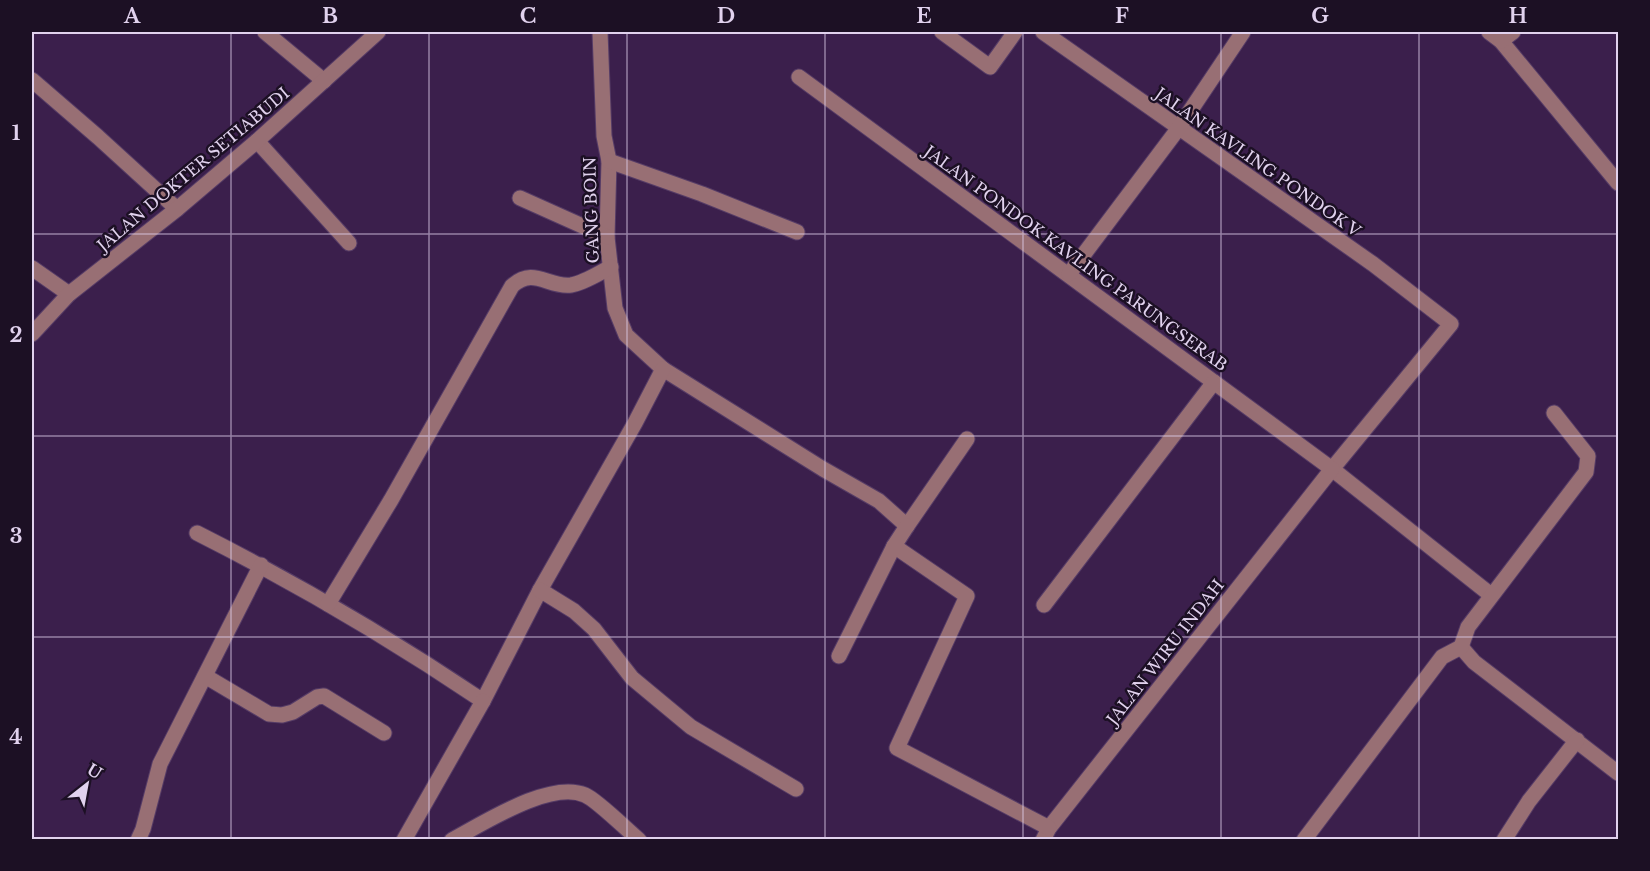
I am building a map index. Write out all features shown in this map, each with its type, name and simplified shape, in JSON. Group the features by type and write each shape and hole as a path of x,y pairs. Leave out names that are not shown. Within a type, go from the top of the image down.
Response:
{"street":[{"path":"265,32 324,81"},
{"name":"JALAN DOKTER SETIABUDI","path":"32,334 69,294 177,209 257,141 378,32"},
{"name":"GANG BOIN","path":"600,32 604,136 609,162 607,237 615,308 626,335 663,369 823,469 879,501 907,526"},
{"path":"942,32 990,67 1015,32"},
{"name":"JALAN KAVLING PONDOK V","path":"1043,32 1373,264 1451,324 1332,468"},
{"path":"1069,274 1178,129 1243,32"},
{"path":"1501,35 1618,183"},
{"name":"JALAN PONDOK KAVLING PARUNGSERAB","path":"799,77 1332,468 1491,595"},
{"path":"32,80 177,209"},
{"path":"257,141 349,243"},
{"path":"609,162 702,194 797,232"},
{"path":"520,198 607,237"},
{"path":"32,267 69,294"},
{"path":"328,604 391,500 512,286 519,279 532,277 565,286 575,285 611,267"},
{"path":"404,840 483,701 540,590 663,369"},
{"path":"1044,605 1214,382"},
{"path":"1304,840 1442,657 1461,646 1468,627 1586,472 1588,456 1554,413"},
{"path":"838,656 894,546 967,440"},
{"name":"JALAN WIRU INDAH","path":"1046,834 1332,468"},
{"path":"197,533 261,565 414,654 483,701"},
{"path":"894,546 967,596 897,748 1046,834"},
{"path":"138,840 160,764 261,565"},
{"path":"540,590 574,611 594,629 632,678 691,727 795,789"},
{"path":"1461,646 1474,662 1618,772"},
{"path":"205,676 269,714 282,715 293,712 317,697 324,696 384,733"},
{"path":"1504,840 1529,801 1577,740"},
{"path":"452,840 529,800 557,792 585,795 639,840"}]}
